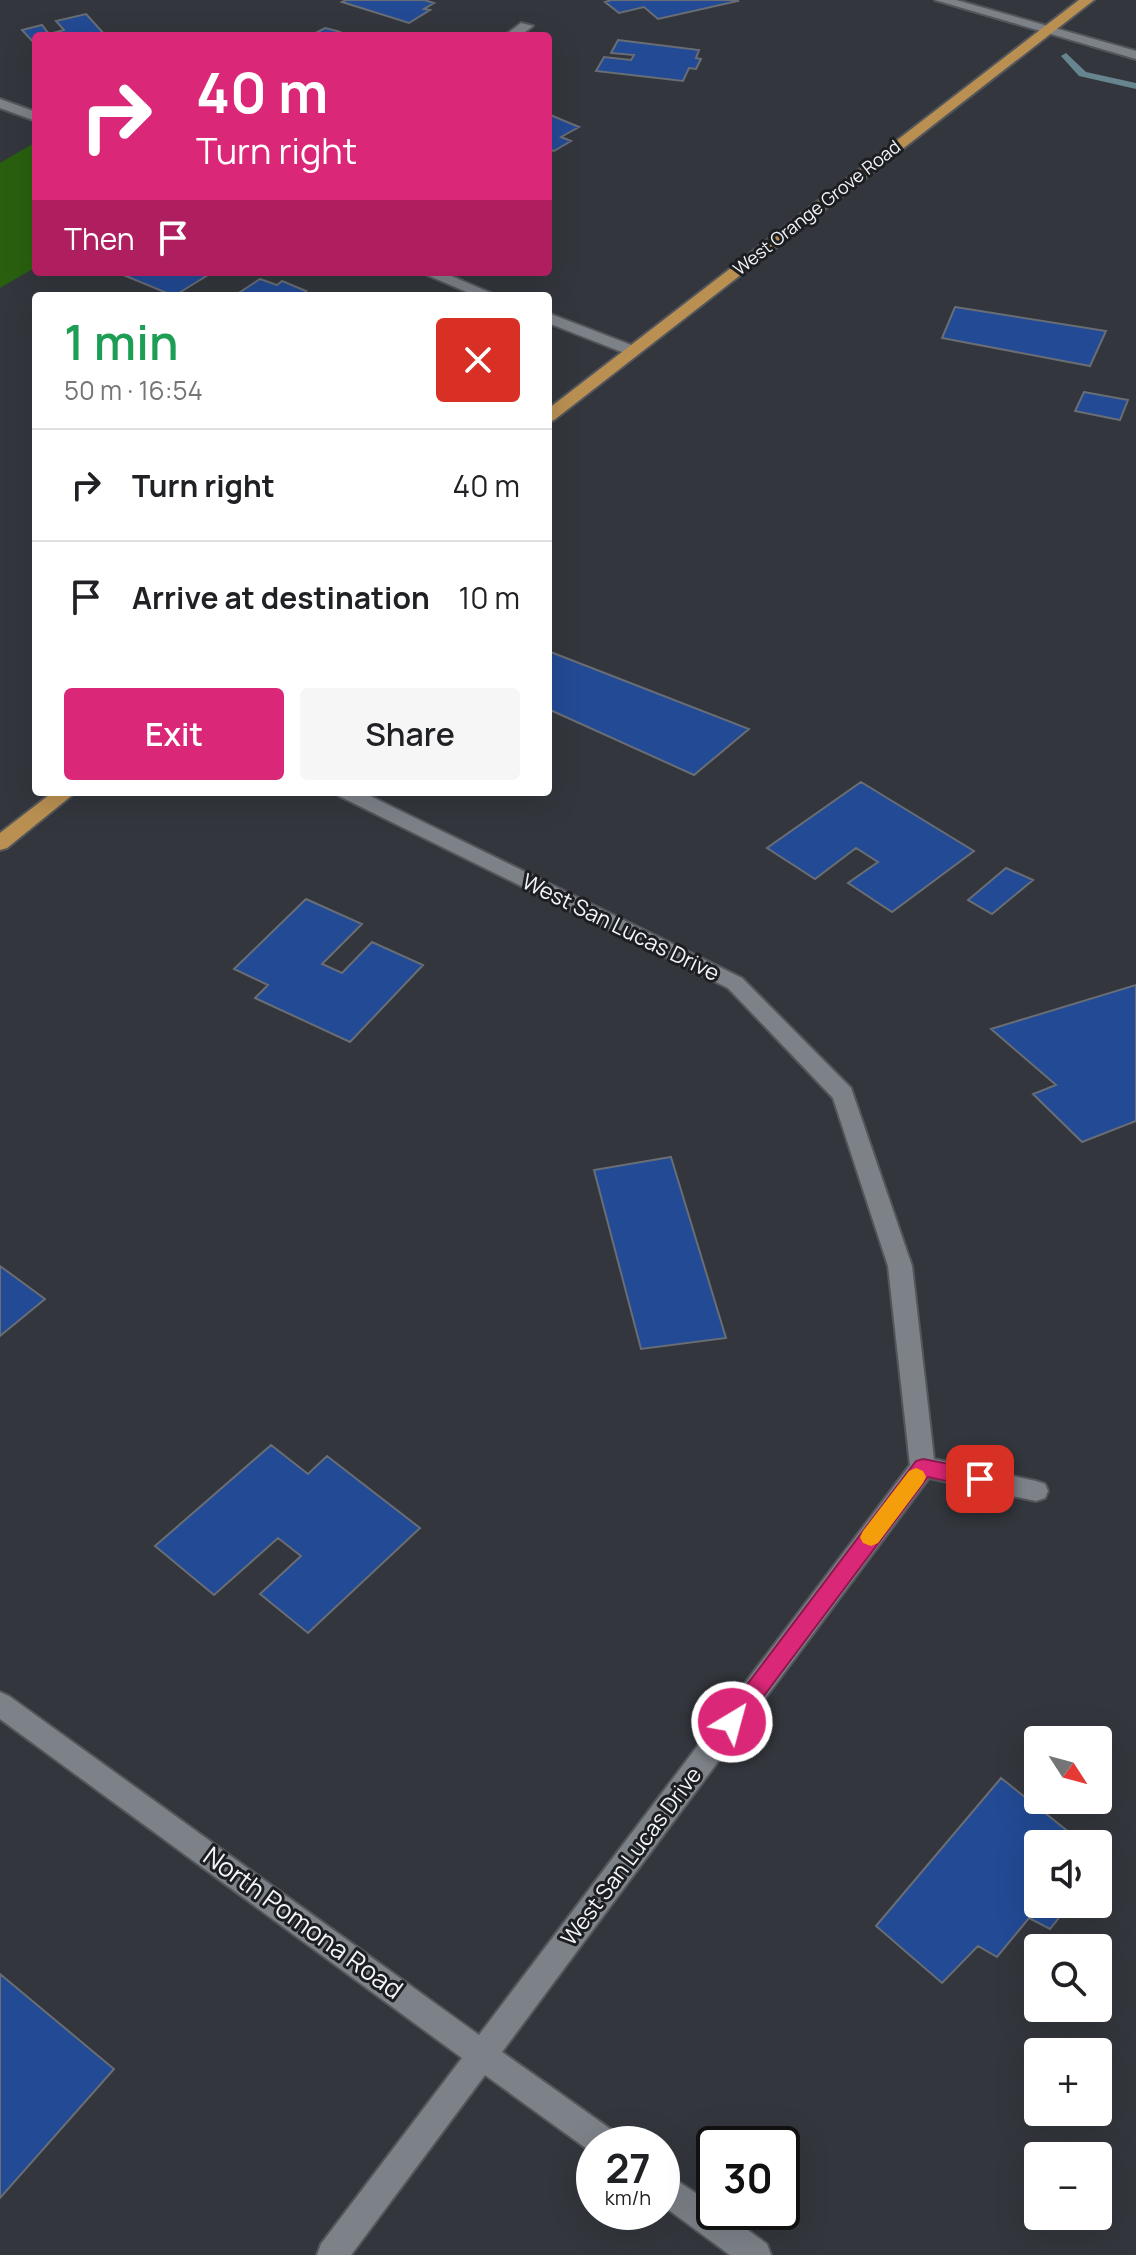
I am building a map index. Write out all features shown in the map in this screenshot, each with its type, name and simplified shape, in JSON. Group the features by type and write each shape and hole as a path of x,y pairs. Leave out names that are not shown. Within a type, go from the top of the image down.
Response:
{"main road":[{"name":"West Orange Grove Road","path":"552,414 1087,0"},
{"path":"0,843 61,796"}],"street":[{"path":"942,0 1136,55"},
{"path":"517,32 526,26"},
{"path":"0,103 32,115"},
{"path":"438,276 480,292"},
{"path":"552,320 633,351"},
{"name":"West San Lucas Drive","path":"332,2255 923,1467 900,1266 843,1094 735,983 354,796"},
{"path":"923,1467 1036,1491"},
{"name":"North Pomona Road","path":"0,1704 581,2126"},
{"path":"680,2199 756,2255"}],"green space":[{"path":"32,144 32,269 0,288 0,163"}],"building":[{"path":"424,0 434,3 424,9 430,10 409,23 342,2"},
{"path":"738,1 658,19 644,7 619,13 605,2"},
{"path":"86,14 102,32 56,32 64,30 56,21"},
{"path":"42,25 47,32 32,32 32,41 22,30"},
{"path":"325,28 340,32 318,32"},
{"path":"618,40 699,50 696,58 701,59 696,69 689,68 683,81 596,71 604,57 631,60 634,55 611,53"},
{"path":"552,116 579,127 561,137 571,141 554,151"},
{"path":"126,276 206,276 180,292 164,292"},
{"path":"260,279 277,285 282,281 306,291 304,292 240,292"},
{"path":"955,307 1106,331 1090,366 942,338"},
{"path":"1084,392 1128,400 1120,420 1075,411"},
{"path":"552,653 749,729 694,775 552,711"},
{"path":"861,782 974,851 892,912 848,883 878,862 856,848 815,879 767,848"},
{"path":"1006,868 1033,880 992,914 968,900"},
{"path":"306,899 362,924 322,964 342,973 372,942 423,965 350,1042 255,998 268,985 234,969"},
{"path":"1136,985 1136,1121 1082,1142 1033,1094 1056,1085 991,1029"},
{"path":"671,1157 726,1338 641,1349 594,1170"},
{"path":"0,1266 45,1299 0,1336"},
{"path":"271,1445 308,1474 327,1456 420,1528 308,1633 260,1594 301,1556 278,1538 214,1595 155,1546"},
{"path":"1001,1778 1024,1796 1024,1814 1046,1814 1066,1830 1024,1830 1024,1918 1029,1918 997,1957 978,1946 942,1983 876,1926"},
{"path":"1029,1918 1059,1918 1050,1929"},
{"path":"0,1974 114,2069 0,2198"}],"waterway":[{"path":"1066,56 1083,74 1136,86"}],"slow traffic":[{"path":"871,1537 916,1477"}],"route":[{"path":"732,1722 923,1467 980,1479"}]}
